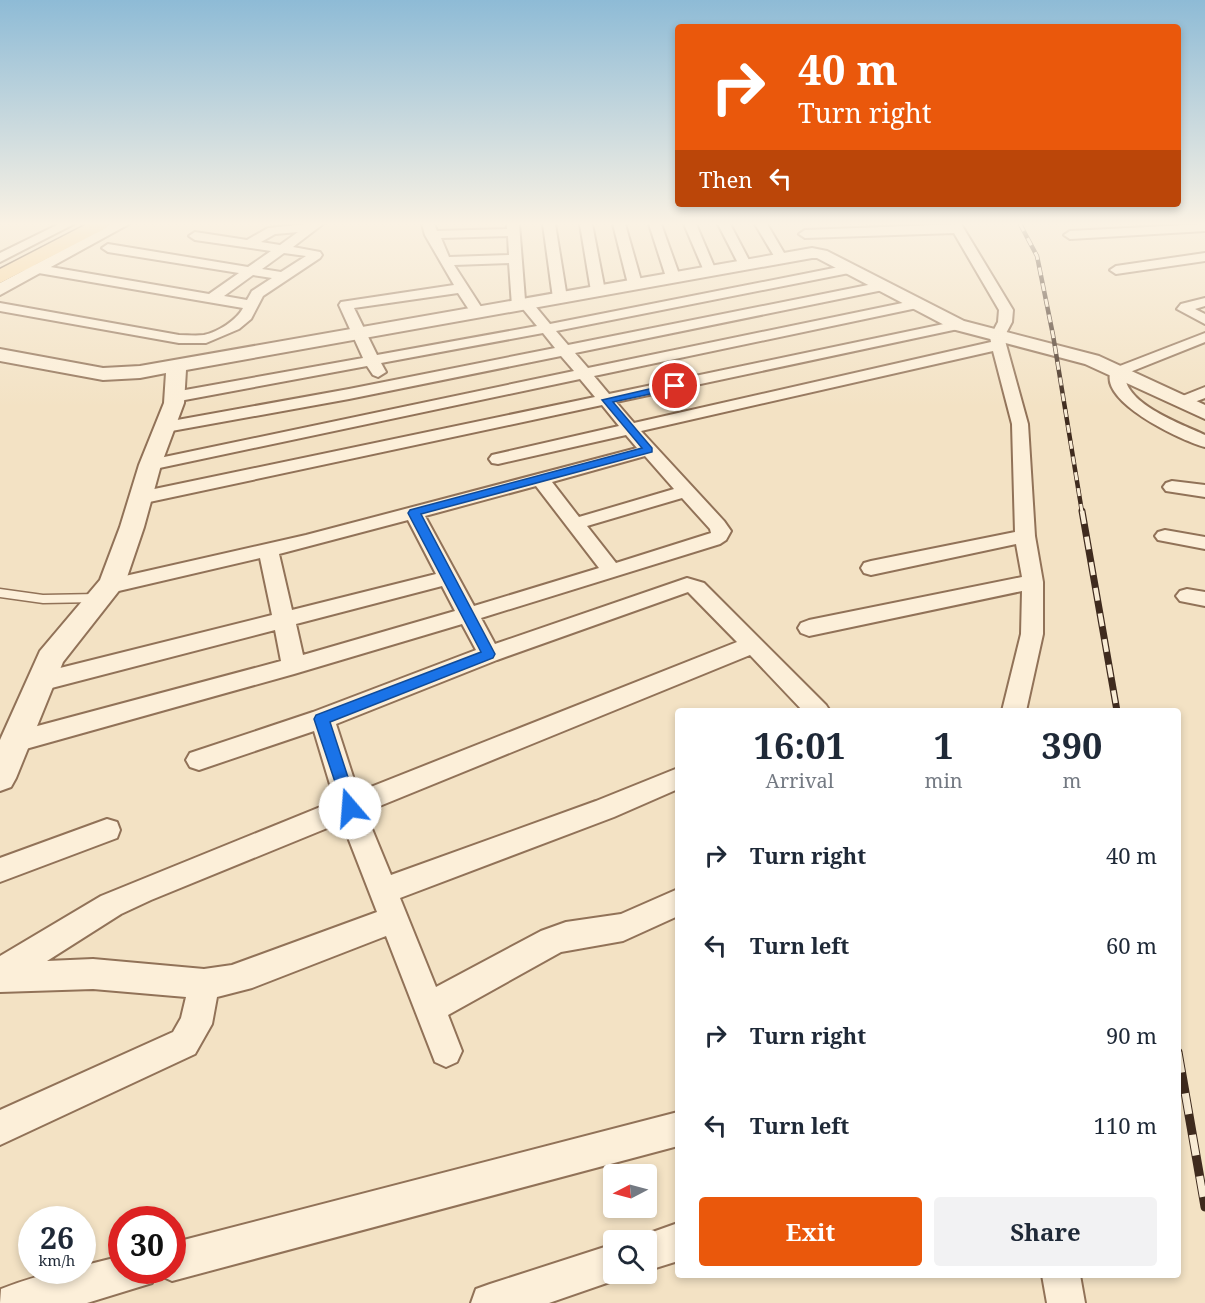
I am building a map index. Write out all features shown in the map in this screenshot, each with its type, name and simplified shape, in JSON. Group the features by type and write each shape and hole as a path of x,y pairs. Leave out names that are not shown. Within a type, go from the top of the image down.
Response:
{"street":[{"path":"134,285 252,305"},
{"path":"177,292 189,285"},
{"path":"212,298 231,285"},
{"path":"0,307 189,340 206,339 234,326 246,316 257,294 270,285"},
{"path":"460,285 478,313"},
{"path":"15,742 294,666 612,571 713,540 719,536 721,531 717,525 629,429 547,328 523,305 519,285"},
{"path":"558,285 560,298"},
{"path":"597,285 598,291"},
{"path":"0,355 103,374 176,366 631,285"},
{"path":"691,285 710,297 757,338 818,385"},
{"path":"174,397 771,285"},
{"path":"991,285 1006,310 1005,322 998,341 1020,424 1025,536 1033,582 1032,634 1015,708"},
{"path":"166,427 384,387 883,286 958,325 998,341 1055,349 1092,360 1205,413"},
{"path":"405,443 373,360 346,308 348,304 462,288"},
{"path":"1205,302 1186,306 1184,309 1205,320"},
{"path":"150,465 917,304"},
{"path":"141,498 958,325"},
{"path":"1117,372 1205,338"},
{"path":"498,459 998,341"},
{"path":"0,778 50,658 105,592 141,498 150,465 166,427 174,397 176,366"},
{"path":"1117,372 1116,384 1124,396 1205,442"},
{"path":"1181,402 1205,392"},
{"path":"105,592 648,450"},
{"path":"540,479 612,571"},
{"path":"1172,487 1205,491"},
{"path":"575,524 686,491"},
{"path":"414,513 489,654"},
{"path":"871,568 1025,536"},
{"path":"1166,536 1205,543"},
{"path":"268,550 294,666"},
{"path":"40,682 448,578"},
{"path":"809,628 1033,582"},
{"path":"199,760 322,719 489,654 687,585 697,588 815,708"},
{"path":"0,975 111,905 753,645"},
{"path":"322,719 350,808 446,1051"},
{"path":"383,891 605,809 675,779"},
{"path":"0,870 107,830"},
{"path":"429,1008 552,941 566,936 623,927 675,904"},
{"path":"0,975 93,974 204,984 232,980 394,919"},
{"path":"0,1128 184,1043 196,1024 204,984"},
{"path":"186,1258 675,1130"},
{"path":"657,1249 675,1243"},
{"path":"490,1303 603,1267"},
{"path":"15,1303 108,1278"},
{"path":"1062,1278 1066,1303"}],"lane":[{"path":"0,593 43,599 105,592"}],"railway":[{"path":"1043,285 1082,512"},
{"path":"1082,511 1116,708"},
{"path":"1181,1069 1205,1207"}],"route":[{"path":"350,808 322,719 489,654 414,513 648,450 607,400 675,386"}]}
